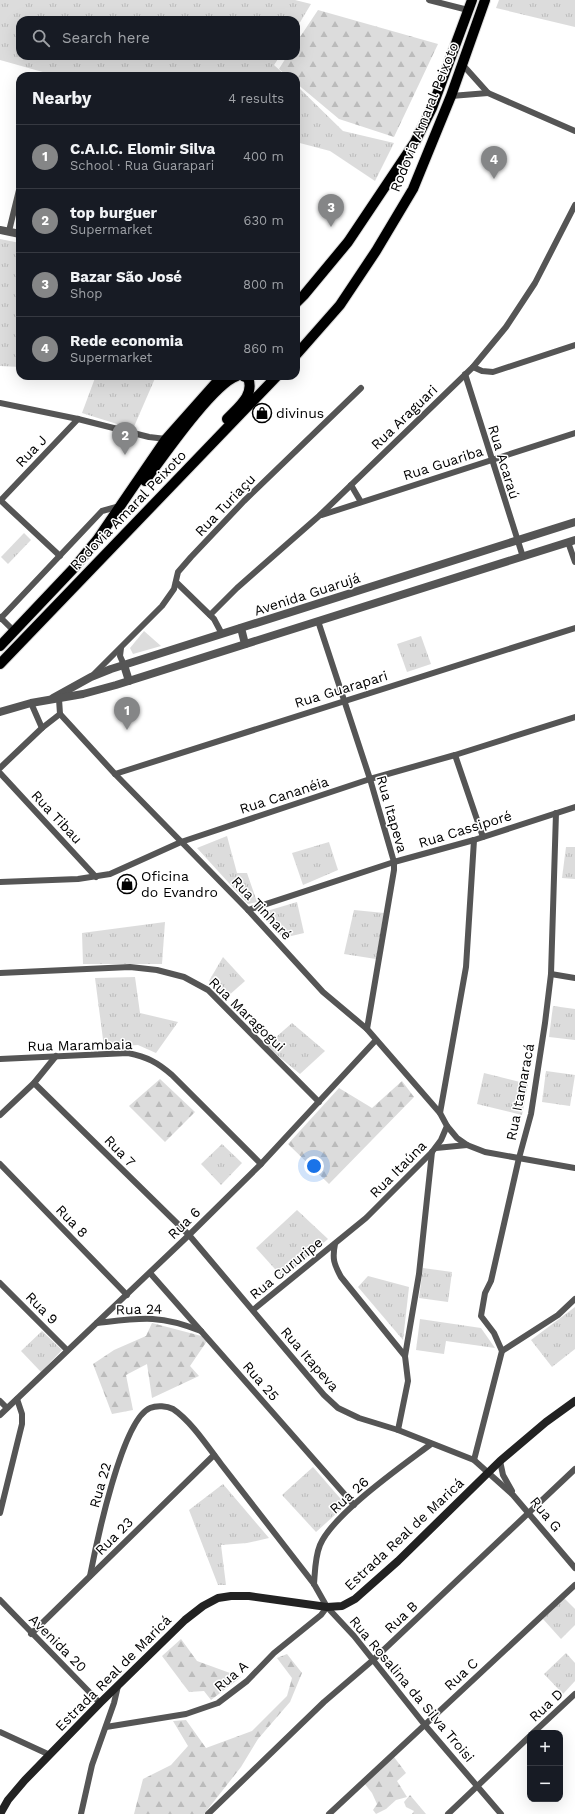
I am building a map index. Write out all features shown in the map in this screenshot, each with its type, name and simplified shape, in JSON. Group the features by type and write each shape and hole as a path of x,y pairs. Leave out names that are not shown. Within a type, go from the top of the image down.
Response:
{"highway":[{"name":"Rodovia Amaral Peixoto","path":"300,295 341,251 414,142 434,101 472,0"},
{"name":"Rodovia Amaral Peixoto","path":"300,351 340,305 384,239 413,189 451,96 485,0"},
{"path":"300,341 338,298 369,254 384,239"},
{"path":"300,307 336,265 341,251"},
{"name":"Rodovia Amaral Peixoto","path":"0,646 73,569 110,521 166,439 218,380"},
{"path":"110,521 122,511 166,452 210,398 224,383 229,380"},
{"path":"164,493 177,473 249,393 251,385 249,380"},
{"name":"Rodovia Amaral Peixoto","path":"0,664 273,380"}],"main road":[{"name":"Estrada Real de Maricá","path":"0,1814 4,1801 100,1703 185,1620 203,1606 218,1598 231,1596 250,1596 327,1607 342,1606 355,1599 398,1562 500,1461 546,1422 575,1401"}],"street":[{"path":"429,0 468,10"},
{"path":"462,64 488,93 575,131"},
{"path":"451,96 488,93"},
{"path":"16,197 4,231 16,233"},
{"name":"Rua Araguari","path":"210,615 237,588 319,516 473,367 506,327 535,283 575,205"},
{"path":"473,367 482,371 493,372 575,346"},
{"name":"Rua Acaraú","path":"465,374 491,460 523,556"},
{"name":"Rua Turiaçu","path":"91,677 162,606 173,593 180,569 244,501 361,388"},
{"path":"0,403 78,419 149,437 166,439"},
{"name":"Rua J","path":"0,500 78,419"},
{"name":"Rua Guariba","path":"319,516 575,433"},
{"path":"351,485 362,502"},
{"path":"0,500 60,556"},
{"path":"14,631 0,618 102,511 120,506"},
{"name":"Avenida Guarujá","path":"50,700 91,677 124,665 575,522"},
{"path":"571,541 575,562"},
{"name":"Avenida Guarujá","path":"1,711 31,703 59,699 129,681 571,541"},
{"path":"176,582 210,615 222,634"},
{"name":"Rua Itapeva","path":"318,621 370,779 394,862 394,870 367,1029"},
{"path":"241,628 245,644"},
{"name":"Rua Guarapari","path":"115,774 343,700 575,628"},
{"path":"121,648 120,656 129,681"},
{"path":"0,768 42,728 60,714 59,699"},
{"path":"31,703 42,728"},
{"name":"Rua Tinharé","path":"60,714 115,774 248,910 323,992 367,1029"},
{"name":"Rua Cananéia","path":"0,882 96,877 110,874 181,842 370,779 455,755 575,717"},
{"path":"455,755 483,837"},
{"name":"Rua Tibau","path":"0,773 96,877"},
{"name":"Rua Cassiporé","path":"248,910 394,862 474,840 575,807"},
{"name":"Rua Itamaracá","path":"502,1351 494,1333 481,1316 485,1293 490,1281 531,1114 552,974 556,813"},
{"path":"440,1113 466,967 474,840"},
{"name":"Rua Maragogui","path":"0,973 130,967 157,970 184,976 208,990 318,1102"},
{"path":"552,974 575,978"},
{"path":"367,1029 440,1113 447,1126 467,1145 485,1152 575,1168"},
{"name":"Rua 6","path":"0,1415 190,1235 261,1164 376,1040"},
{"name":"Rua Marambaia","path":"0,1059 128,1053 157,1062 172,1075 261,1164"},
{"path":"0,1116 34,1083 56,1056"},
{"name":"Rua 7","path":"34,1083 190,1235"},
{"name":"Rua Itaúna","path":"335,1244 366,1218 434,1150 447,1126"},
{"path":"398,1430 408,1381 405,1356 419,1274 434,1150 467,1145"},
{"name":"Rua 8","path":"0,1164 127,1295"},
{"name":"Rua Itapeva","path":"190,1235 324,1395 338,1408 359,1418 398,1430 430,1444 474,1460 488,1474"},
{"path":"335,1244 333,1258 334,1265 341,1277 405,1356"},
{"name":"Rua Cururipe","path":"253,1310 335,1244"},
{"name":"Rua 25","path":"150,1273 354,1505"},
{"name":"Rua 9","path":"0,1283 67,1350"},
{"path":"474,1460 502,1351 558,1315 575,1299"},
{"name":"Rua 24","path":"97,1322 155,1318 171,1320 204,1333"},
{"path":"0,1513 22,1424 22,1414 17,1399"},
{"path":"0,1401 7,1408"},
{"name":"Rua Rosalina da Silva Troisi","path":"150,1408 159,1406 172,1408 183,1417 314,1584 327,1607 501,1814"},
{"name":"Rua 22","path":"90,1576 112,1483 124,1448 140,1415 150,1408"},
{"name":"Rua 26","path":"314,1584 315,1568 320,1544 331,1528 354,1505 430,1444"},
{"name":"Rua 23","path":"31,1634 214,1455"},
{"name":"Rua G","path":"500,1461 503,1475 513,1494"},
{"name":"Rua B","path":"208,1814 324,1702 373,1660 575,1469"},
{"name":"Rua G","path":"488,1474 513,1494 575,1568"},
{"name":"Rua C","path":"329,1814 575,1585"},
{"name":"Avenida 20","path":"0,1600 31,1634 100,1703"},
{"name":"Rua A","path":"106,1727 186,1714 218,1703 247,1681 274,1653 321,1615 327,1607"},
{"path":"81,1814 92,1766 106,1727 118,1686"},
{"name":"Rua D","path":"537,1730 575,1694"},
{"path":"0,1732 50,1755"},
{"name":"Rua D","path":"448,1814 527,1739"}],"green space":[{"path":"0,0 295,0 311,4 300,22 300,16 16,16 16,60 277,60 274,65 282,72 43,72 0,60"},
{"path":"499,0 575,0 575,27 496,8"},
{"path":"318,10 438,44 394,137 339,119 300,86 300,72 282,72 279,69 285,60 300,60 300,37"},
{"path":"300,89 343,131 394,143 375,181 330,151 300,143"},
{"path":"0,239 16,242 16,367 0,366"},
{"path":"94,380 154,380 133,429 82,413"},
{"path":"24,533 31,540 8,564 1,557"},
{"path":"144,631 161,646 133,654 130,648"},
{"path":"421,636 431,664 407,672 397,644"},
{"path":"227,836 237,873 247,873 257,902 248,904 197,848"},
{"path":"329,842 338,870 303,885 292,853"},
{"path":"566,847 575,847 575,879 562,878"},
{"path":"297,902 304,933 283,938 260,913"},
{"path":"354,910 384,913 376,959 344,954"},
{"path":"165,922 162,964 83,964 82,933"},
{"path":"223,957 245,981 227,997 209,981"},
{"path":"135,977 140,1013 178,1022 156,1053 138,1045 104,1047 95,978"},
{"path":"553,1006 575,1009 575,1040 549,1037"},
{"path":"292,1023 325,1051 300,1074 266,1046"},
{"path":"546,1071 575,1075 570,1106 542,1102"},
{"path":"484,1073 528,1084 522,1115 477,1104"},
{"path":"160,1079 195,1112 165,1142 129,1106"},
{"path":"402,1081 414,1097 329,1184 288,1144 339,1088 372,1108"},
{"path":"222,1144 242,1163 221,1185 201,1164"},
{"path":"297,1210 328,1239 283,1278 256,1248"},
{"path":"423,1268 452,1272 448,1302 419,1298"},
{"path":"368,1276 409,1287 403,1340 358,1287"},
{"path":"575,1307 575,1349 552,1367 531,1340"},
{"path":"420,1319 481,1328 495,1348 446,1341 444,1354 416,1350"},
{"path":"152,1323 209,1338 190,1366 199,1376 152,1398 147,1364 126,1375 133,1410 112,1414 93,1364 114,1350 146,1336"},
{"path":"42,1331 62,1350 41,1372 21,1351"},
{"path":"313,1467 346,1505 316,1532 282,1495"},
{"path":"223,1484 269,1538 247,1543 221,1545 226,1585 218,1585 189,1510"},
{"path":"564,1598 575,1609 575,1625 561,1639 543,1619"},
{"path":"181,1639 197,1661 241,1677 211,1700 204,1691 189,1692 162,1656"},
{"path":"566,1653 575,1663 575,1681 563,1694 544,1674"},
{"path":"287,1654 302,1673 290,1702 258,1739 241,1767 204,1814 134,1814 143,1779 171,1765 188,1746 173,1721 186,1720 206,1748 252,1731 287,1696 292,1678 277,1658"},
{"path":"394,1757 406,1773 397,1781 407,1797 396,1800 386,1809 376,1814 373,1810 377,1804 372,1793 364,1783"},
{"path":"410,1795 426,1814 412,1814 414,1811 406,1807 404,1802"}],"place":[{"name":"Rede economia","path":"494,179"},
{"name":"Bazar São José","path":"331,227"},
{"name":"divinus","path":"262,413"},
{"name":"top burguer","path":"125,455"},
{"name":"C.A.I.C. Elomir Silva","path":"127,730"},
{"name":"Oficina do Evandro","path":"127,884"}]}
